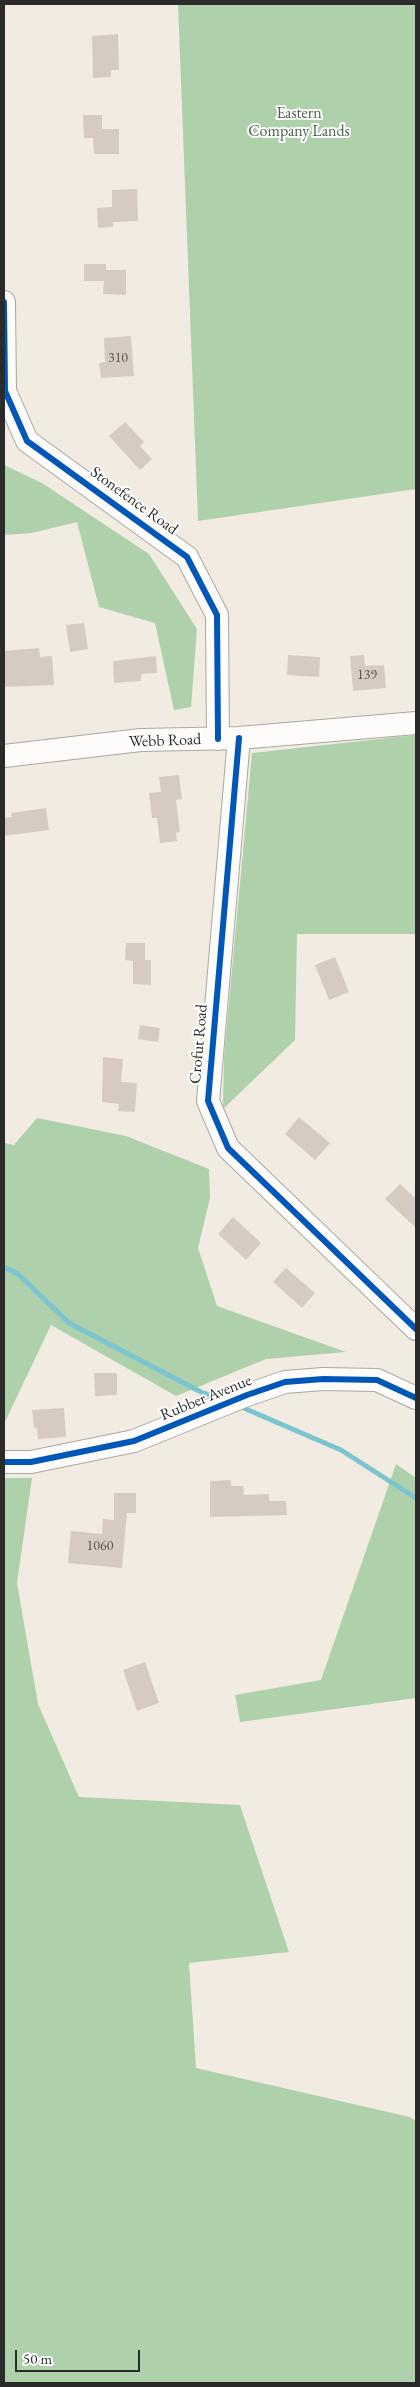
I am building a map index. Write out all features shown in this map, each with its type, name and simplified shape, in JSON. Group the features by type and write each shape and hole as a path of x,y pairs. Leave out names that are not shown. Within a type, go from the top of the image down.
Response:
{"street":[{"name":"Stonefence Road","path":"4,302 5,391 27,441 187,557 218,615 228,739"},
{"name":"Webb Road","path":"4,756 141,740 228,739 416,722"},
{"name":"Crofut Road","path":"228,739 208,1101 228,1148 416,1329"},
{"name":"Rubber Avenue","path":"4,1462 31,1462 134,1442 246,1395 285,1382 323,1379 376,1380 416,1398"}],"green space":[{"name":"Eastern Company Lands","path":"178,4 416,4 416,489 198,521"},
{"path":"4,465 42,483 149,554 197,629 191,707 174,710 155,623 99,607 77,522 32,533 4,535"},
{"path":"416,735 416,934 297,934 295,1040 223,1109 224,1057 252,753"},
{"path":"37,1118 126,1136 209,1169 210,1198 198,1248 217,1306 346,1352 266,1359 176,1396 51,1325 4,1424 4,1143 14,1145"},
{"path":"396,1464 416,1478 416,1698 240,1722 235,1695 321,1680"},
{"path":"4,1478 32,1478 17,1583 38,1704 79,1797 240,1805 289,1952 189,1963 196,2068 410,2117 416,2121 416,2383 4,2383"}],"building":[{"path":"118,34 119,70 111,70 111,77 93,78 92,36"},
{"path":"83,115 102,115 102,129 119,129 119,154 94,154 93,138 84,138"},
{"path":"137,189 138,221 113,222 113,227 98,228 97,208 112,207 112,190"},
{"path":"84,264 106,264 106,270 126,270 126,295 103,294 104,281 84,281"},
{"path":"131,336 134,376 101,378 99,363 105,362 104,338"},
{"path":"125,422 144,442 140,446 152,459 140,470 109,436"},
{"path":"84,623 88,649 70,652 66,625"},
{"path":"39,648 40,657 52,656 54,685 4,687 4,651"},
{"path":"288,655 320,657 319,677 287,675"},
{"path":"364,655 365,666 384,665 386,688 353,691 350,656"},
{"path":"156,656 157,673 141,674 141,681 114,683 113,661"},
{"path":"179,775 182,799 176,800 180,832 176,833 177,841 160,843 157,818 152,818 149,793 161,792 159,777"},
{"path":"46,808 49,830 4,836 4,818 12,817 11,813"},
{"path":"126,943 145,943 145,960 151,960 151,985 133,984 133,961 125,960"},
{"path":"335,957 349,992 329,1000 315,965"},
{"path":"140,1025 160,1028 158,1042 138,1039"},
{"path":"103,1057 123,1059 121,1082 137,1083 135,1112 118,1111 119,1104 102,1102"},
{"path":"299,1117 330,1143 315,1160 285,1134"},
{"path":"400,1184 416,1199 416,1228 385,1199"},
{"path":"233,1217 261,1243 246,1260 218,1234"},
{"path":"286,1268 315,1293 302,1308 273,1282"},
{"path":"94,1373 117,1373 117,1395 95,1396"},
{"path":"64,1408 66,1437 38,1439 37,1428 34,1428 32,1410"},
{"path":"231,1480 231,1486 243,1486 244,1495 269,1494 269,1501 286,1501 287,1515 210,1517 210,1481"},
{"path":"114,1493 136,1493 136,1513 127,1513 122,1568 68,1563 71,1531 102,1534 103,1519 114,1520"},
{"path":"145,1662 159,1703 137,1711 123,1670"}],"waterway":[{"path":"4,1267 18,1274 69,1323 201,1392 219,1398"},
{"path":"239,1406 341,1450 416,1498"}],"cycle path":[{"path":"4,302 5,391 27,441 187,557 217,615 218,739"},
{"path":"239,738 208,1101 228,1148 416,1329"},
{"path":"4,1462 31,1462 134,1441 247,1395 285,1382 323,1379 377,1380 416,1398"}]}
